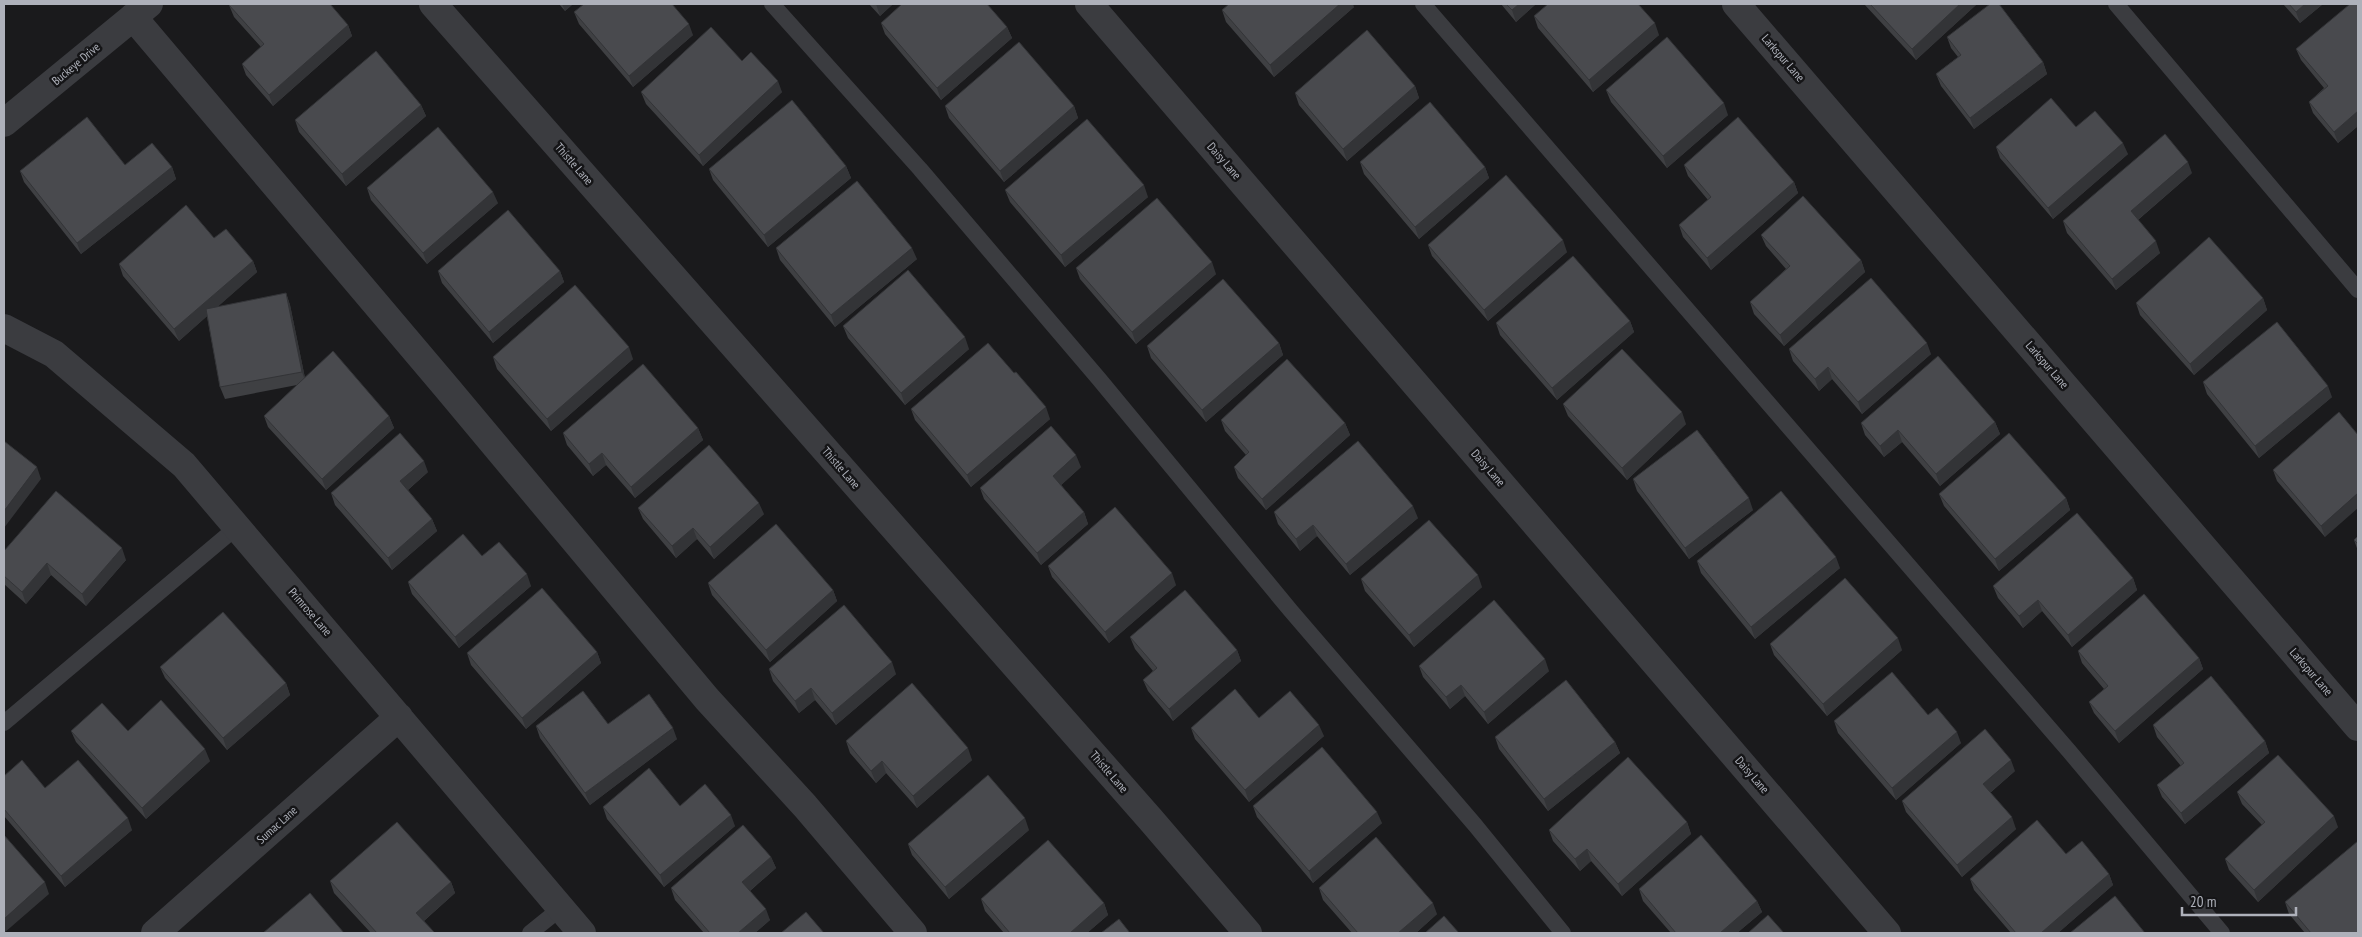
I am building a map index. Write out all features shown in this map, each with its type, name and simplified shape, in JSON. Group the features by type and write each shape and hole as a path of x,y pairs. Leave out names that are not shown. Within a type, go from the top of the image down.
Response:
{"street":[{"name":"Thistle Lane","path":"433,4 1151,820 1248,933"},
{"name":"Daisy Lane","path":"1089,4 1887,933"},
{"name":"Larkspur Lane","path":"1736,4 2358,727"},
{"name":"Buckeye Drive","path":"4,123 141,10"},
{"path":"141,10 447,388 707,700 805,806 913,933"},
{"name":"Primrose Lane","path":"4,328 54,354 177,458 399,716 582,933"},
{"name":"Sumac Lane","path":"155,933 399,716"}],"lane":[{"path":"772,4 920,169 1100,379 1291,611 1475,826 1563,933"},
{"path":"1423,4 2069,751 2222,933"},
{"path":"2116,4 2358,290"},
{"path":"6,717 237,527"},
{"path":"530,933 561,908"}],"building":[{"path":"330,4 348,25 269,95 242,64 264,44 229,5"},
{"path":"584,4 672,4 689,24 629,76 574,12"},
{"path":"902,4 987,4 1007,27 937,88 881,23"},
{"path":"1229,4 1340,4 1270,65 1222,10"},
{"path":"1506,4 1519,4 1512,10"},
{"path":"1548,4 1638,4 1655,23 1589,80 1534,16"},
{"path":"1870,4 1960,4 1912,49"},
{"path":"1990,4 1999,4 2043,62 1970,118 1936,74 1961,55 1947,37"},
{"path":"2289,4 2305,4 2296,12"},
{"path":"2350,4 2358,4 2358,111 2334,132 2309,102 2328,86 2296,49"},
{"path":"711,27 742,61 751,52 778,81 699,155 641,92"},
{"path":"1367,30 1415,86 1343,149 1295,93"},
{"path":"1667,37 1724,103 1663,156 1606,90"},
{"path":"1019,42 1074,106 1000,171 945,106"},
{"path":"376,51 421,105 342,174 295,120"},
{"path":"2051,98 2076,127 2095,111 2123,143 2048,208 1996,147"},
{"path":"792,100 846,166 764,235 709,169"},
{"path":"1430,102 1485,167 1415,227 1360,162"},
{"path":"87,117 125,165 152,143 172,167 77,243 20,171"},
{"path":"1738,117 1794,182 1707,258 1679,225 1711,197 1684,165"},
{"path":"1087,119 1144,185 1061,255 1005,190"},
{"path":"438,127 493,192 423,253 367,188"},
{"path":"2165,134 2188,162 2131,211 2156,241 2112,279 2063,221"},
{"path":"1506,175 1563,240 1484,310 1428,245"},
{"path":"857,181 912,248 831,315 776,248"},
{"path":"1803,196 1861,260 1780,335 1750,302 1790,266 1761,235"},
{"path":"1157,198 1212,262 1132,332 1076,268"},
{"path":"186,205 214,238 226,229 253,261 174,329 119,264"},
{"path":"508,210 560,271 489,332 438,271"},
{"path":"2209,237 2263,298 2190,364 2136,303"},
{"path":"1573,256 1630,321 1552,388 1496,323"},
{"path":"908,270 965,337 901,393 843,326"},
{"path":"1871,278 1927,343 1858,402 1828,367 1815,379 1789,349"},
{"path":"1223,279 1279,343 1202,410 1147,346"},
{"path":"575,285 629,347 547,419 493,357"},
{"path":"286,293 302,372 220,387 206,309"},
{"path":"2277,322 2328,386 2255,446 2203,382"},
{"path":"988,343 1046,407 967,475 911,409"},
{"path":"1622,349 1682,412 1622,468 1563,404"},
{"path":"333,351 389,416 322,479 264,416"},
{"path":"1938,356 1995,422 1936,474 1898,430 1880,446 1861,423"},
{"path":"1287,359 1345,423 1262,499 1234,467 1249,452 1221,420"},
{"path":"643,364 698,428 631,487 602,453 589,464 563,433"},
{"path":"2339,412 2358,435 2358,493 2321,526 2273,470"},
{"path":"1051,426 1076,455 1053,476 1084,512 1037,553 980,488"},
{"path":"1697,430 1749,498 1685,548 1633,479"},
{"path":"400,433 424,461 400,481 432,519 388,558 331,493"},
{"path":"2009,433 2066,498 1995,559 1939,494"},
{"path":"4,441 37,467 4,511"},
{"path":"1358,441 1413,506 1346,564 1313,525 1296,539 1274,512"},
{"path":"709,445 759,503 710,547 693,528 672,546 638,508"},
{"path":"56,491 122,548 82,594 47,563 22,592 4,576 4,551"},
{"path":"1781,491 1836,557 1751,627 1697,561"},
{"path":"1115,507 1172,573 1105,632 1048,566"},
{"path":"2077,513 2133,578 2068,635 2038,600 2019,616 1993,586"},
{"path":"1429,520 1478,575 1409,635 1361,579"},
{"path":"776,524 833,590 766,650 708,583"},
{"path":"463,534 482,556 499,542 527,574 455,637 408,582"},
{"path":"2358,536 2358,544 2354,540"},
{"path":"1845,578 1898,638 1823,704 1770,644"},
{"path":"542,588 597,652 522,718 467,653"},
{"path":"1185,590 1237,650 1169,709 1143,680 1157,668 1130,637"},
{"path":"2144,594 2199,658 2115,731 2089,702 2108,686 2078,651"},
{"path":"1494,600 1545,659 1484,712 1461,685 1446,697 1419,666"},
{"path":"844,605 892,662 832,713 811,688 795,701 769,669"},
{"path":"223,612 286,683 223,738 160,667"},
{"path":"1892,672 1928,715 1937,708 1957,732 1892,788 1834,721"},
{"path":"2211,676 2265,741 2181,813 2157,785 2184,763 2153,725"},
{"path":"1566,680 1615,742 1544,799 1495,737"},
{"path":"912,683 968,748 913,796 882,761 871,771 846,741"},
{"path":"1235,689 1259,718 1290,691 1319,725 1245,790 1191,728"},
{"path":"583,691 608,724 649,694 673,728 585,793 536,726"},
{"path":"161,700 205,749 142,808 71,731 102,703 128,731"},
{"path":"1985,729 2011,760 1983,784 2012,817 1957,865 1902,801"},
{"path":"1322,747 1377,812 1309,871 1253,806"},
{"path":"2278,755 2334,816 2254,890 2225,859 2265,822 2237,792"},
{"path":"1628,757 1687,822 1618,884 1587,849 1575,859 1549,830"},
{"path":"22,760 45,788 78,760 128,818 61,876 4,809 4,776"},
{"path":"649,768 680,806 705,784 731,815 660,875 603,807"},
{"path":"988,775 1025,818 945,887 908,844"},
{"path":"2037,820 2066,854 2082,841 2109,874 2041,933 2016,933 1970,879"},
{"path":"397,822 451,882 416,913 435,933 377,933 330,881"},
{"path":"743,825 771,857 742,882 766,909 738,933 710,933 671,888"},
{"path":"4,835 45,882 4,919"},
{"path":"1701,835 1757,901 1720,933 1676,933 1639,889"},
{"path":"1376,837 1433,903 1398,933 1358,933 1319,888"},
{"path":"1048,840 1104,903 1070,933 1010,933 981,899"},
{"path":"2358,841 2358,933 2311,933 2285,902"},
{"path":"310,893 344,933 263,933"},
{"path":"2115,896 2145,933 2070,933"},
{"path":"806,912 824,933 781,933"},
{"path":"1768,915 1784,933 1748,933"},
{"path":"1444,916 1459,933 1425,933"},
{"path":"1119,919 1130,933 1101,933"}]}
